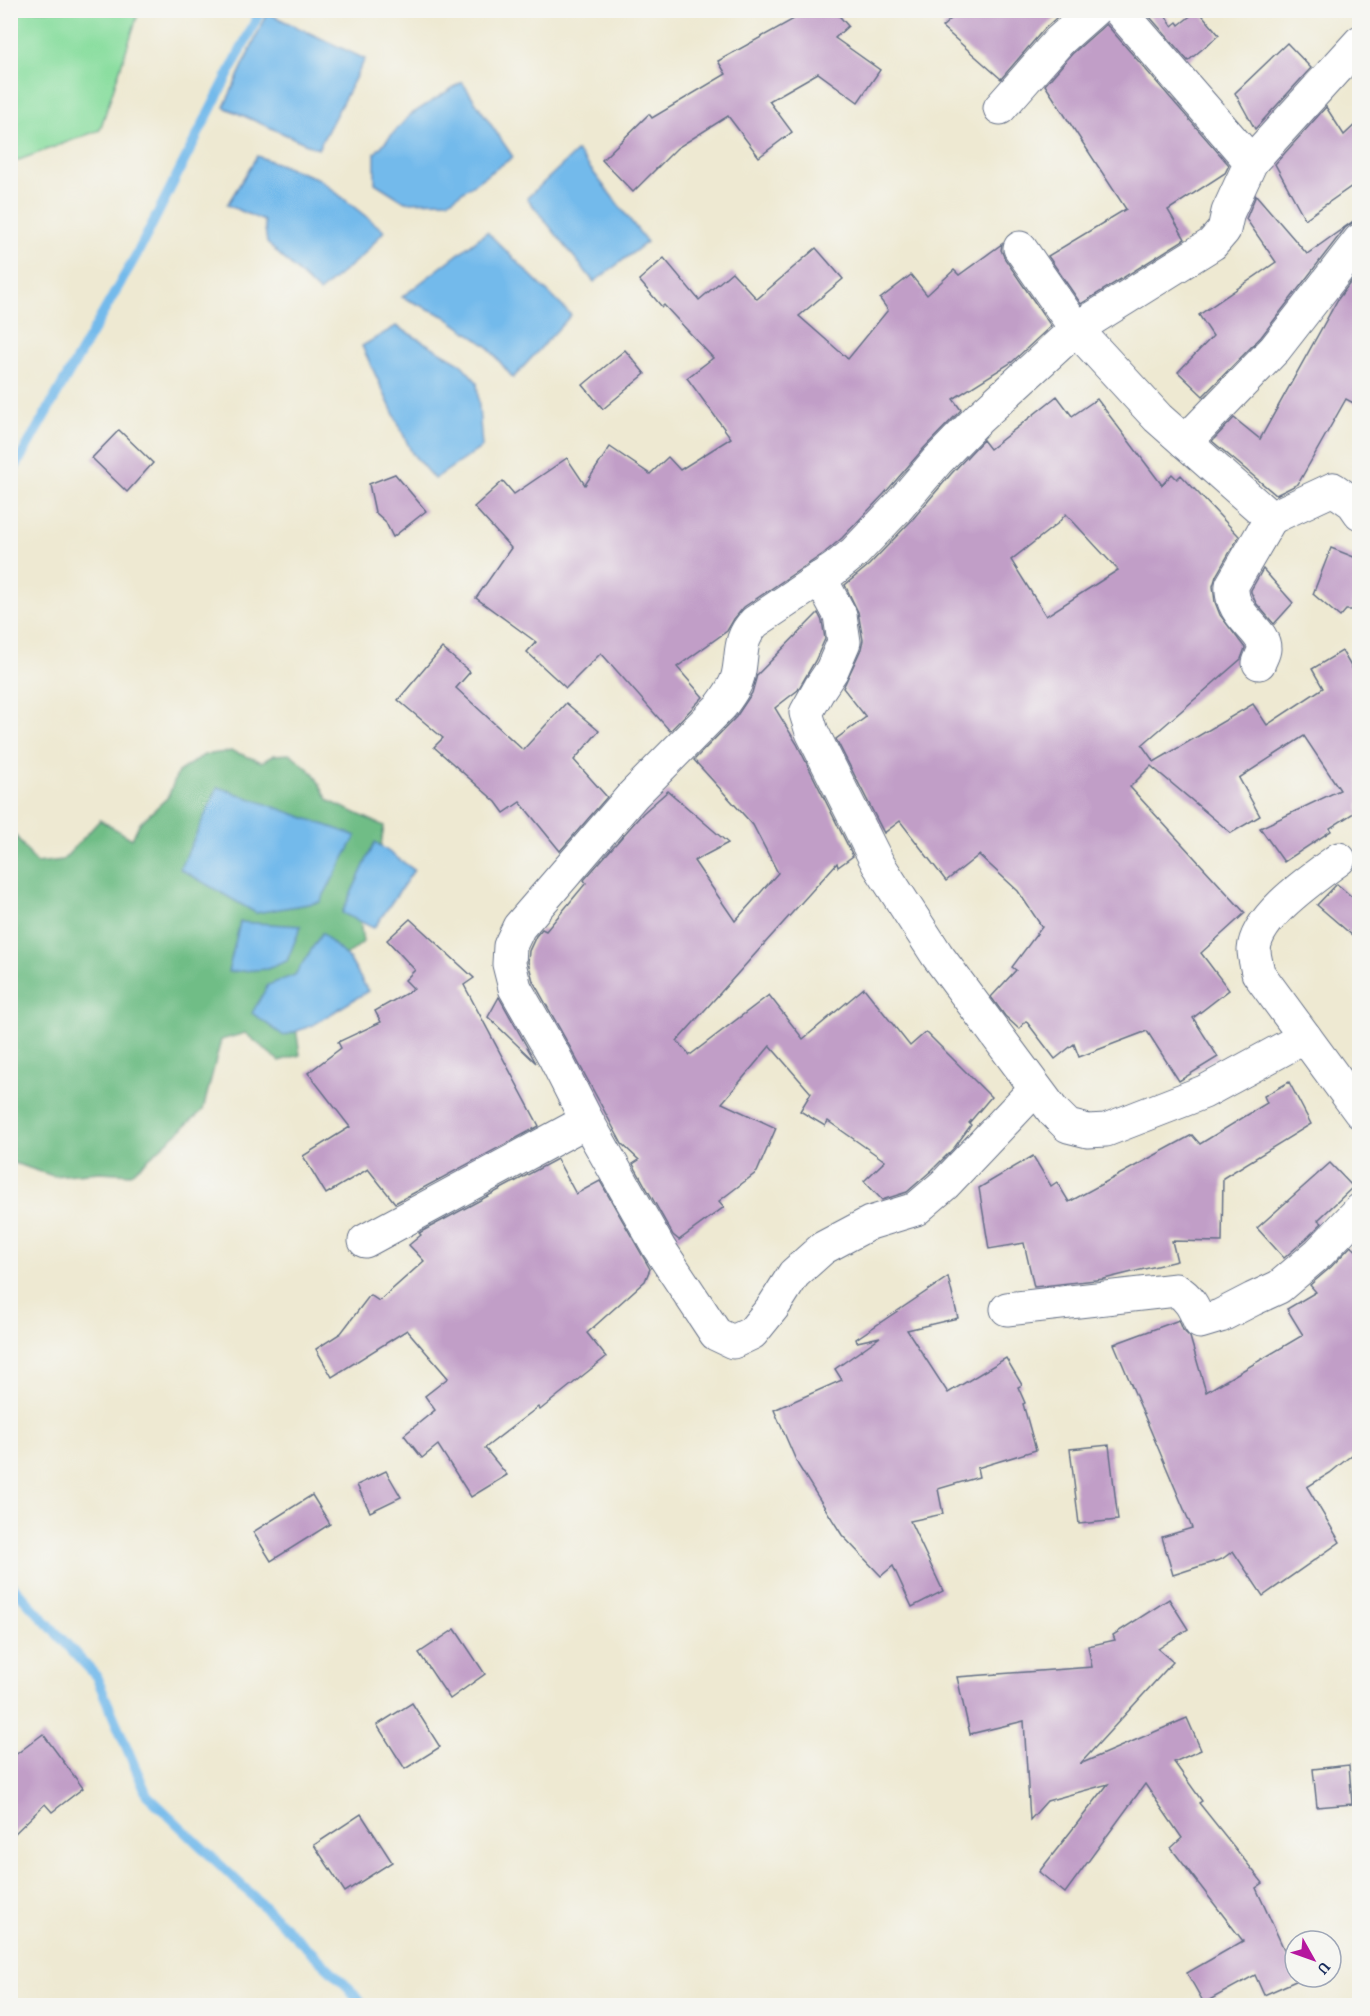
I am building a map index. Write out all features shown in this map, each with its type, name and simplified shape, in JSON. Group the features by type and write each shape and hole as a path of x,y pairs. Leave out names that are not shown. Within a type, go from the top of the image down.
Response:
{"street":[{"path":"1000,108 1059,41 1094,10"},
{"path":"1119,10 1251,162"},
{"path":"1035,1089 945,1184 916,1209 870,1223 822,1248 794,1274 773,1307 752,1333 733,1342 716,1334 659,1248 587,1121 554,1056 515,988 509,964 510,946 519,927 633,795 733,691 738,676 742,640 747,630 755,622 834,569 855,552 898,507 937,461 1076,329 1212,244 1224,230 1228,212 1251,162 1359,42"},
{"path":"1185,442 1275,349 1359,240"},
{"path":"1020,248 1076,329 1158,418 1271,518"},
{"path":"1258,663 1264,650 1262,641 1235,606 1231,596 1232,585 1271,518 1333,489 1353,503 1359,513"},
{"path":"820,578 840,615 844,642 832,670 819,688 806,713 812,732 878,864 937,955 1035,1089 1068,1126 1088,1131 1106,1130 1204,1092 1305,1037"},
{"path":"1339,859 1291,896 1262,929 1254,948 1258,973 1359,1112"},
{"path":"364,1241 587,1121"},
{"path":"1007,1309 1176,1290 1186,1296 1193,1305 1200,1322 1220,1316 1279,1287 1319,1252 1359,1210"}],"green space":[{"path":"11,10 139,11 100,130 11,163"},
{"path":"232,751 262,762 274,755 291,754 314,774 329,801 384,826 378,865 357,899 363,942 292,1001 300,1055 279,1061 245,1033 221,1040 203,1110 131,1174 100,1172 53,1176 11,1162 10,837 15,835 36,863 63,860 100,820 132,839 139,824 168,797 178,772 204,755"}],"water":[{"path":"267,13 365,59 318,149 224,107"},
{"path":"462,82 513,157 449,201 405,202 375,183 375,153 410,115"},
{"path":"577,151 647,242 594,282 527,198"},
{"path":"257,156 319,179 384,231 363,255 319,292 267,243 264,221 227,205"},
{"path":"487,232 571,315 513,378 487,346 444,316 402,297"},
{"path":"396,326 460,363 477,382 482,447 434,479 412,453 362,346"},
{"path":"218,787 356,836 320,902 256,913 180,869"},
{"path":"375,842 414,870 374,928 342,913"},
{"path":"240,922 301,926 287,961 267,969 228,972"},
{"path":"322,933 350,960 368,991 313,1025 284,1036 252,1013 268,985 295,975"}],"building":[{"path":"803,10 834,10 848,26 835,38 880,70 858,102 818,73 769,101 792,132 759,157 728,116 677,148 633,192 602,160 649,114 652,118 726,74 718,61 794,19"},
{"path":"961,10 1065,10 1045,28 1001,79 942,27"},
{"path":"1144,10 1162,10 1172,26 1177,22 1179,25 1198,10 1219,35 1188,61"},
{"path":"1106,24 1229,165 1225,173 1168,210 1185,239 1081,304 1048,256 1126,209 1045,85 1072,54"},
{"path":"1287,43 1311,68 1255,129 1235,93"},
{"path":"1326,107 1344,135 1359,121 1359,181 1305,219 1275,164"},
{"path":"1256,195 1307,254 1359,217 1359,222 1352,223 1345,228 1261,337 1203,396 1178,372 1213,336 1199,315 1276,262 1246,219"},
{"path":"1002,244 1001,250 1005,259 1051,326 1012,362 953,399 961,410 842,538 823,554 744,607 727,631 677,667 703,697 670,731 601,653 566,688 527,652 536,642 476,598 511,548 474,507 503,481 514,494 567,458 585,485 610,447 650,474 668,457 680,470 731,438 687,378 713,358 664,305 662,307 639,280 664,258 699,300 732,272 757,299 816,248 843,279 799,316 848,359 888,310 880,299 911,275 927,295 954,270 959,275"},
{"path":"1359,271 1359,406 1346,399 1298,484 1276,495 1212,441 1234,418 1260,439 1338,299"},
{"path":"625,350 645,374 603,409 583,385"},
{"path":"1057,396 1072,416 1097,399 1162,485 1172,474 1177,479 1181,475 1239,536 1216,576 1213,586 1215,602 1220,615 1245,648 1241,659 1142,745 1154,762 1253,704 1267,725 1323,688 1312,669 1342,651 1359,680 1359,818 1355,812 1284,862 1260,828 1340,790 1304,736 1239,778 1260,816 1231,833 1151,766 1130,787 1245,913 1201,953 1229,990 1193,1018 1218,1057 1179,1081 1147,1031 1079,1057 1074,1044 1055,1059 1026,1021 1019,1029 1005,1016 991,997 1016,970 1012,967 1042,927 1018,891 979,855 946,881 900,821 884,833 836,739 866,717 843,688 863,640 858,612 845,585 869,565 912,520 983,440 990,449","holes":["1066,514 1118,570 1046,616 1011,560 1057,524"]},
{"path":"119,430 153,463 127,492 92,458"},
{"path":"395,474 426,511 393,537 385,521 375,512 369,484"},
{"path":"1331,548 1359,559 1359,583 1353,599 1353,610 1346,610 1340,617 1313,594"},
{"path":"1263,569 1293,603 1274,624 1256,603 1251,592"},
{"path":"818,613 825,639 798,690 775,708 797,744 853,856 838,867 837,863 677,1041 690,1055 769,995 803,1039 864,988 910,1046 926,1032 991,1097 969,1123 971,1125 954,1148 932,1170 907,1192 882,1200 864,1181 885,1161 828,1121 825,1126 800,1111 811,1093 770,1046 722,1103 776,1128 757,1172 719,1201 724,1207 679,1240 673,1235 633,1164 639,1160 622,1144 533,981 528,962 529,951 536,936 542,929 546,931 586,883 584,880 643,813 668,791 728,843 694,861 735,921 778,873 753,825 694,760 736,717 752,693 757,675"},
{"path":"442,648 470,672 456,688 523,750 566,703 599,731 574,760 607,797 560,851 520,802 504,813 496,802 434,747 443,738 398,700"},
{"path":"1337,884 1359,903 1359,941 1317,905"},
{"path":"410,919 474,978 464,985 539,1126 395,1203 368,1169 326,1194 303,1156 350,1127 308,1073 341,1048 338,1042 381,1022 375,1011 414,989 405,980 415,970 387,940"},
{"path":"499,997 536,1063 488,1017"},
{"path":"1289,1082 1311,1124 1223,1178 1222,1242 1172,1241 1177,1261 1104,1279 1034,1287 1024,1243 989,1249 979,1188 1033,1156 1051,1186 1057,1182 1069,1202 1192,1135 1200,1144 1267,1103 1264,1096"},
{"path":"557,1159 576,1194 600,1181 650,1269 645,1281 587,1333 606,1357 540,1410 538,1407 485,1448 507,1475 471,1497 438,1445 422,1458 404,1435 435,1410 425,1396 448,1378 407,1330 332,1377 316,1349 341,1333 370,1295 379,1301 424,1261 409,1245 421,1235 419,1233"},
{"path":"1330,1163 1353,1187 1318,1220 1322,1223 1284,1258 1257,1228"},
{"path":"1351,1246 1359,1253 1359,1449 1330,1473 1307,1487 1340,1542 1263,1596 1233,1551 1222,1559 1173,1575 1162,1537 1192,1528 1114,1344 1179,1320 1183,1330 1190,1337 1206,1392 1303,1335 1287,1309 1316,1292 1310,1285"},
{"path":"948,1277 958,1318 907,1330 948,1393 1006,1358 1022,1385 1018,1387 1025,1403 1023,1404 1036,1450 977,1468 979,1477 938,1489 943,1514 910,1521 943,1591 912,1607 893,1566 881,1576 842,1535 798,1465 774,1410 842,1380 835,1369 880,1337 857,1342 856,1339"},
{"path":"1109,1445 1118,1520 1079,1524 1070,1449"},
{"path":"386,1471 401,1497 370,1512 357,1485"},
{"path":"312,1495 330,1524 271,1561 253,1532"},
{"path":"1169,1599 1188,1629 1158,1649 1173,1662 1080,1764 1187,1718 1201,1750 1174,1762 1202,1801 1199,1803 1263,1883 1256,1888 1283,1947 1283,1987 1264,1995 1255,1975 1204,2003 1187,1973 1243,1941 1171,1848 1182,1838 1145,1784 1065,1893 1039,1872 1108,1784 1047,1801 1030,1820 1024,1721 970,1734 957,1677 1092,1667 1088,1646 1115,1640 1113,1635"},
{"path":"455,1629 485,1674 450,1699 419,1653"},
{"path":"412,1703 440,1747 405,1769 377,1725"},
{"path":"43,1734 83,1788 52,1812 45,1804 10,1838 10,1759"},
{"path":"1349,1765 1352,1804 1317,1807 1313,1769"},
{"path":"361,1814 392,1862 345,1892 314,1845"}],"waterway":[{"path":"10,476 138,252 261,10"},
{"path":"10,1583 96,1676 147,1795 348,1987 363,2006"}]}
